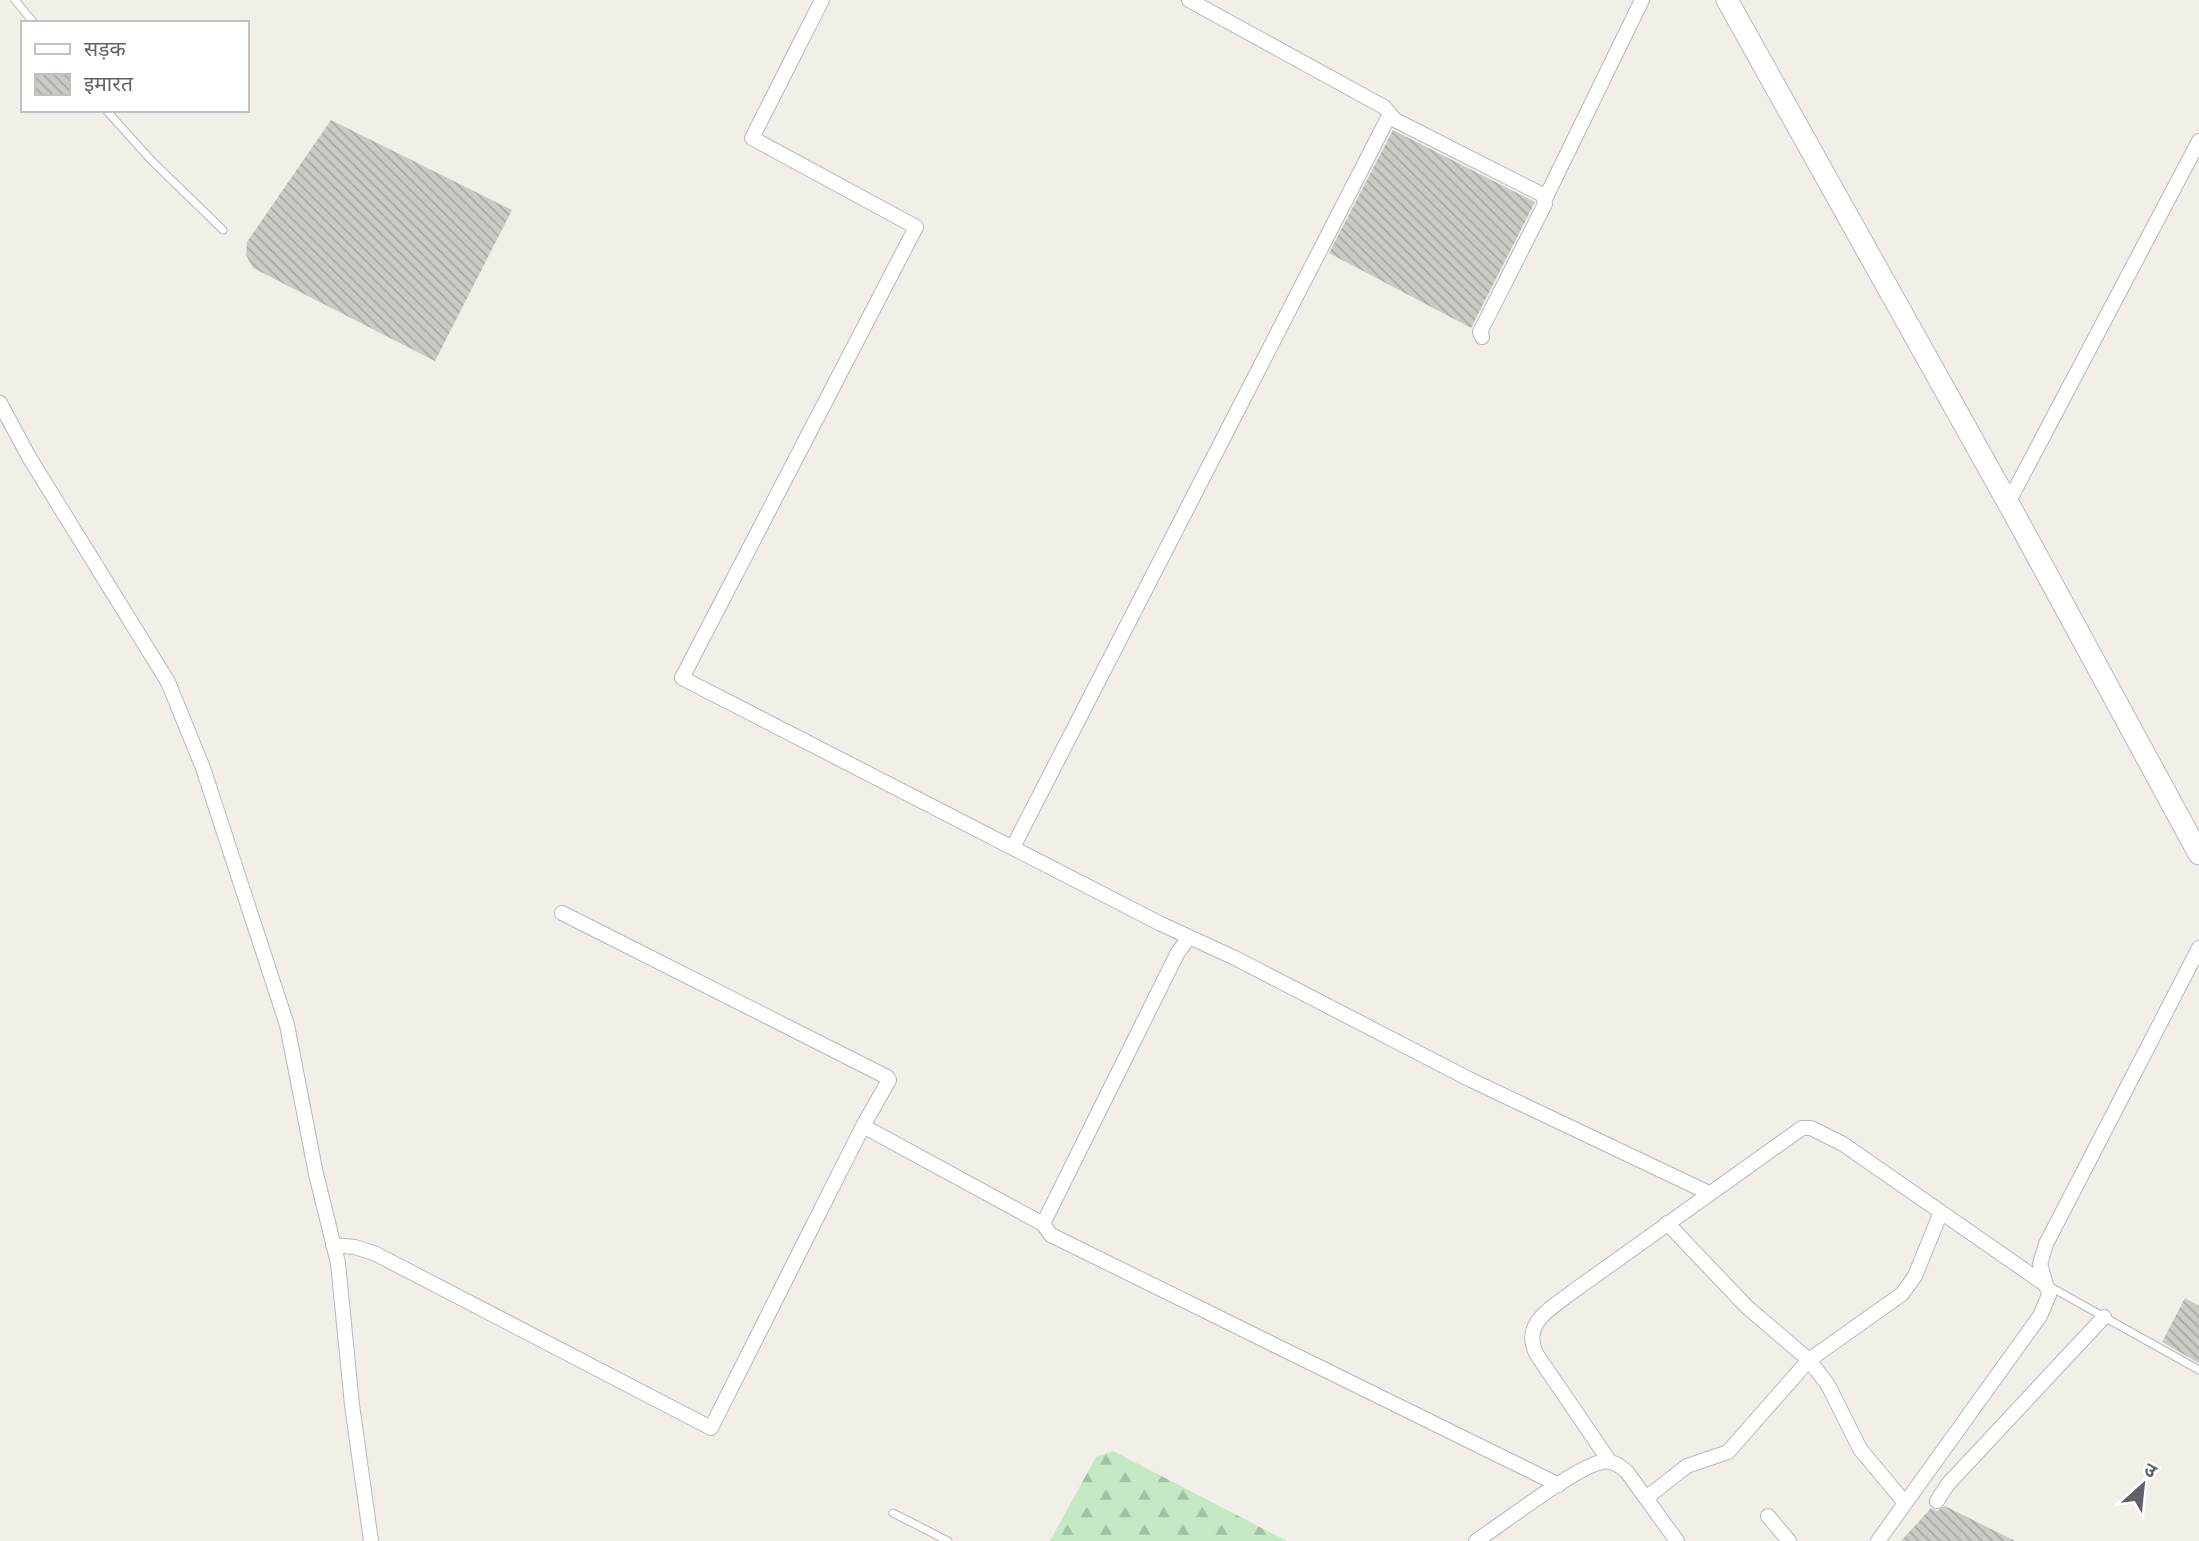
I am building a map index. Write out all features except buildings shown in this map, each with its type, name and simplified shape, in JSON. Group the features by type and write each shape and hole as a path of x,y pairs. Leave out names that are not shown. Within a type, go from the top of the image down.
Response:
{"street":[{"path":"822,0 752,138 916,227 682,678 1469,1079 1561,1120 1709,1193"},
{"path":"1189,0 1384,107 1389,116 1543,195 1545,199"},
{"path":"1482,338 1479,332 1642,0"},
{"path":"1727,0 2008,503 2199,854"},
{"path":"1013,847 1389,116"},
{"path":"2008,503 2199,141"},
{"path":"0,403 29,457 168,682 204,768 287,1026 333,1245 371,1541"},
{"path":"333,1245 376,1254 711,1428 888,1080 887,1077 562,913"},
{"path":"1042,1224 1178,952 1189,938"},
{"path":"1878,1541 2040,1316 2049,1295 2040,1264 2050,1235 2199,948"},
{"path":"863,1126 1042,1224 1051,1235 1559,1485"},
{"path":"1677,1541 1626,1472 1610,1462 1537,1355 1531,1343 1531,1329 1543,1315 1794,1132 1811,1128 1843,1144 2046,1285"},
{"path":"1646,1498 1687,1466 1728,1452 1809,1360 1902,1294 1916,1276 1941,1212"},
{"path":"1667,1223 1747,1307 1809,1360 1828,1385 1860,1449 1905,1503"},
{"path":"1937,1502 1948,1484 2104,1317"},
{"path":"1476,1541 1592,1465 1610,1462"},
{"path":"1768,1516 1789,1541"}],"lane":[{"path":"15,0 32,21"},
{"path":"108,112 151,160 223,230"},
{"path":"2046,1285 2199,1370"},
{"path":"893,1513 948,1541"}],"green space":[{"path":"1113,1451 1287,1541 1050,1541 1096,1457"}]}
